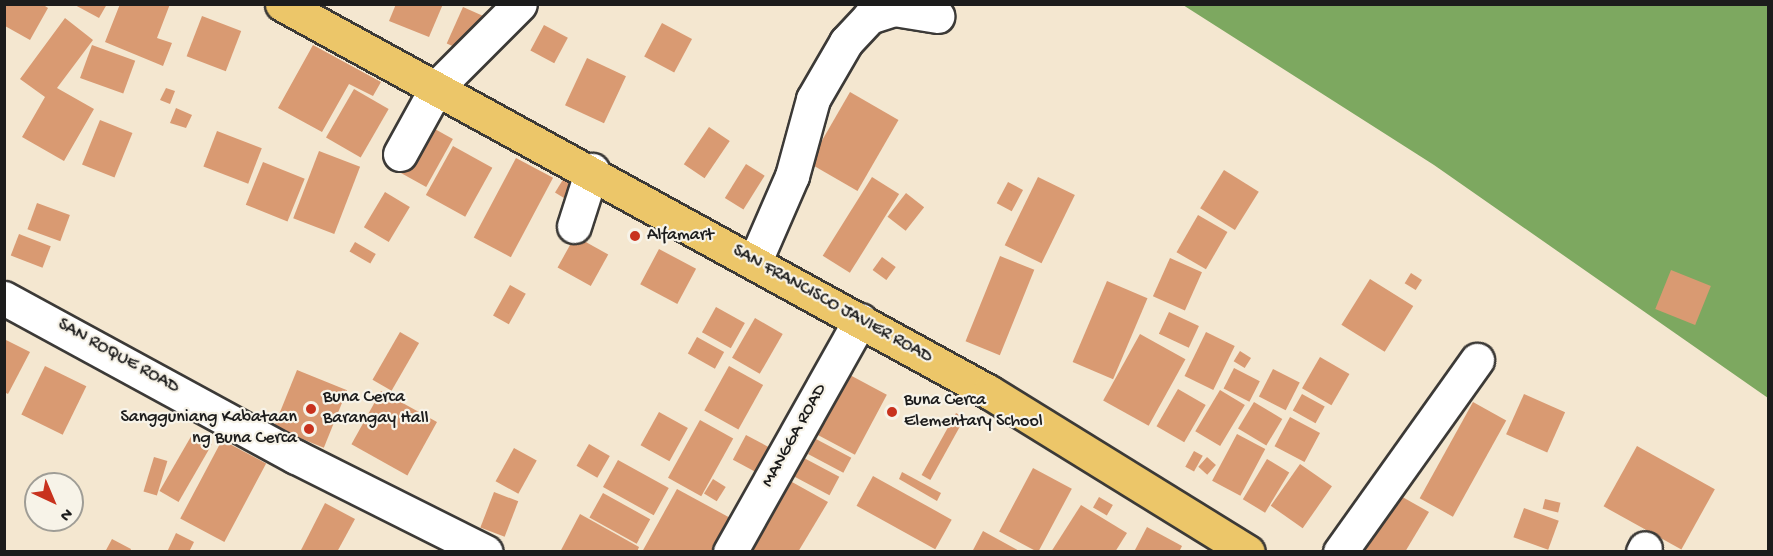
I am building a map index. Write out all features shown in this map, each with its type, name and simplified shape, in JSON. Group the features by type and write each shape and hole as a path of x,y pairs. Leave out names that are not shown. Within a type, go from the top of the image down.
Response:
{"main road":[{"name":"SAN FRANCISCO JAVIER ROAD","path":"282,4 592,170 860,320 1248,552"}],"street":[{"path":"400,154 437,87 520,4"},
{"path":"755,261 792,176 813,99 846,42 878,14 894,9 937,16"},
{"path":"574,226 592,170"},
{"name":"SAN ROQUE ROAD","path":"4,297 296,457 486,552"},
{"name":"MANGGA ROAD","path":"730,552 860,320"},
{"path":"1340,552 1477,360"}],"green space":[{"path":"1183,5 1768,5 1768,398 1434,165"}],"building":[{"path":"5,4 42,4 48,8 30,40 5,26"},
{"path":"73,4 107,4 99,18"},
{"path":"120,4 170,4 157,38 172,43 163,66 105,42"},
{"path":"396,4 443,4 429,37 389,21"},
{"path":"463,7 492,20 476,57 447,44"},
{"path":"202,16 241,31 226,71 187,56"},
{"path":"65,18 93,40 57,88 94,109 64,161 22,137 45,97 20,79"},
{"path":"662,23 692,39 674,73 644,57"},
{"path":"544,25 568,38 554,63 530,51"},
{"path":"92,45 135,61 123,94 80,78"},
{"path":"313,45 381,82 373,96 349,84 322,132 278,108"},
{"path":"587,58 626,76 604,123 565,105"},
{"path":"166,88 175,91 170,104 160,100"},
{"path":"354,89 389,109 361,157 326,137"},
{"path":"850,92 898,120 857,191 809,163"},
{"path":"176,108 192,115 186,128 170,123"},
{"path":"100,120 132,133 114,178 82,165"},
{"path":"424,123 453,139 426,187 397,171"},
{"path":"709,127 730,141 705,178 684,164"},
{"path":"217,131 262,148 248,184 203,166"},
{"path":"453,146 492,168 465,217 426,195"},
{"path":"319,151 360,167 334,234 293,218"},
{"path":"516,158 553,178 511,257 474,237"},
{"path":"263,162 305,179 287,222 246,205"},
{"path":"746,164 765,176 743,210 725,198"},
{"path":"1224,170 1259,192 1235,230 1200,208"},
{"path":"872,177 899,194 850,273 823,256"},
{"path":"1038,177 1075,195 1042,263 1005,245"},
{"path":"564,178 577,186 568,200 555,192"},
{"path":"1008,182 1023,190 1012,211 997,203"},
{"path":"385,192 410,207 389,242 364,227"},
{"path":"906,193 924,207 906,231 888,217"},
{"path":"37,203 70,215 60,241 27,229"},
{"path":"1198,215 1227,232 1206,269 1176,252"},
{"path":"19,234 51,246 42,268 11,255"},
{"path":"575,236 608,254 591,286 558,267"},
{"path":"355,242 376,254 370,264 350,252"},
{"path":"659,249 696,269 677,304 640,284"},
{"path":"1000,256 1034,270 1000,355 966,341"},
{"path":"882,257 896,267 886,280 873,270"},
{"path":"1170,258 1202,272 1185,311 1153,296"},
{"path":"1671,270 1711,286 1695,325 1655,309"},
{"path":"1411,273 1422,280 1416,290 1405,283"},
{"path":"1370,279 1413,306 1385,352 1341,325"},
{"path":"1107,281 1148,298 1113,379 1073,362"},
{"path":"510,285 526,294 509,324 493,316"},
{"path":"716,307 745,323 731,348 702,332"},
{"path":"1169,312 1199,326 1189,348 1159,334"},
{"path":"755,318 783,334 760,374 732,358"},
{"path":"400,332 419,343 392,391 372,380"},
{"path":"1206,332 1235,346 1213,390 1185,376"},
{"path":"1140,334 1185,359 1149,426 1103,400"},
{"path":"697,337 724,352 715,369 688,354"},
{"path":"4,339 30,352 8,394 4,392"},
{"path":"1240,351 1251,358 1245,368 1234,361"},
{"path":"1320,357 1349,374 1331,405 1302,388"},
{"path":"45,366 86,386 63,435 21,415"},
{"path":"729,366 763,385 738,430 704,411"},
{"path":"1234,368 1260,381 1249,402 1224,388"},
{"path":"1273,369 1300,383 1286,410 1259,397"},
{"name":"Buna Cerca Barangay Hall","path":"297,370 347,390 324,448 274,427"},
{"path":"848,374 887,395 855,455 816,434"},
{"path":"1178,389 1206,405 1184,442 1156,426"},
{"path":"1220,390 1245,405 1220,446 1195,431"},
{"path":"381,391 437,422 407,475 351,444"},
{"path":"1302,394 1325,407 1316,423 1293,411"},
{"path":"1524,394 1565,412 1547,452 1506,434"},
{"path":"1254,402 1282,419 1266,446 1238,429"},
{"path":"1473,402 1506,420 1453,517 1420,498"},
{"path":"659,412 688,428 669,461 641,445"},
{"path":"956,413 965,418 930,480 922,475"},
{"path":"1290,417 1320,433 1305,462 1275,446"},
{"path":"700,420 733,438 701,496 668,478"},
{"path":"193,433 212,444 179,502 160,491"},
{"path":"1237,434 1265,449 1240,496 1212,481"},
{"path":"746,435 770,448 757,472 733,460"},
{"path":"816,439 851,458 843,473 808,454"},
{"path":"222,440 266,463 224,542 180,519"},
{"path":"589,444 610,456 597,478 576,466"},
{"path":"1637,446 1715,489 1681,549 1604,506"},
{"path":"514,448 537,461 518,494 496,481"},
{"path":"1194,451 1203,456 1194,472 1185,467"},
{"path":"154,457 167,461 157,496 143,491"},
{"path":"1207,457 1216,465 1207,475 1198,467"},
{"path":"804,458 839,477 829,495 794,477"},
{"path":"1267,459 1289,472 1265,513 1243,499"},
{"path":"618,460 669,488 654,515 603,487"},
{"path":"1300,464 1332,486 1303,528 1271,506"},
{"path":"1033,468 1072,489 1038,552 999,532"},
{"path":"902,472 941,493 937,501 899,479"},
{"path":"873,476 952,520 935,549 857,506"},
{"path":"783,477 828,502 798,552 740,552"},
{"path":"713,479 726,487 717,501 704,493"},
{"path":"677,489 734,520 716,552 642,552"},
{"path":"1390,490 1429,512 1405,552 1353,552"},
{"path":"494,492 518,501 505,537 480,527"},
{"path":"603,493 650,519 637,544 589,517"},
{"path":"1099,497 1113,505 1107,515 1093,507"},
{"path":"1545,499 1561,503 1558,513 1543,509"},
{"path":"325,503 355,519 337,552 300,552"},
{"path":"1081,505 1127,533 1115,552 1051,552"},
{"path":"1524,508 1559,521 1548,550 1513,537"},
{"path":"580,514 639,547 637,552 560,552"},
{"path":"1147,527 1182,546 1179,552 1135,550"},
{"path":"983,531 1021,552 972,552"},
{"path":"176,533 194,542 189,552 167,552"},
{"path":"112,539 131,549 130,552 105,552"}],"place":[{"name":"Alfamart","path":"635,236"},
{"name":"Buna Cerca Barangay Hall","path":"311,409"},
{"name":"Buna Cerca Elementary School","path":"892,412"},
{"name":"Sangguniang Kabataan ng Buna Cerca","path":"309,429"}]}
